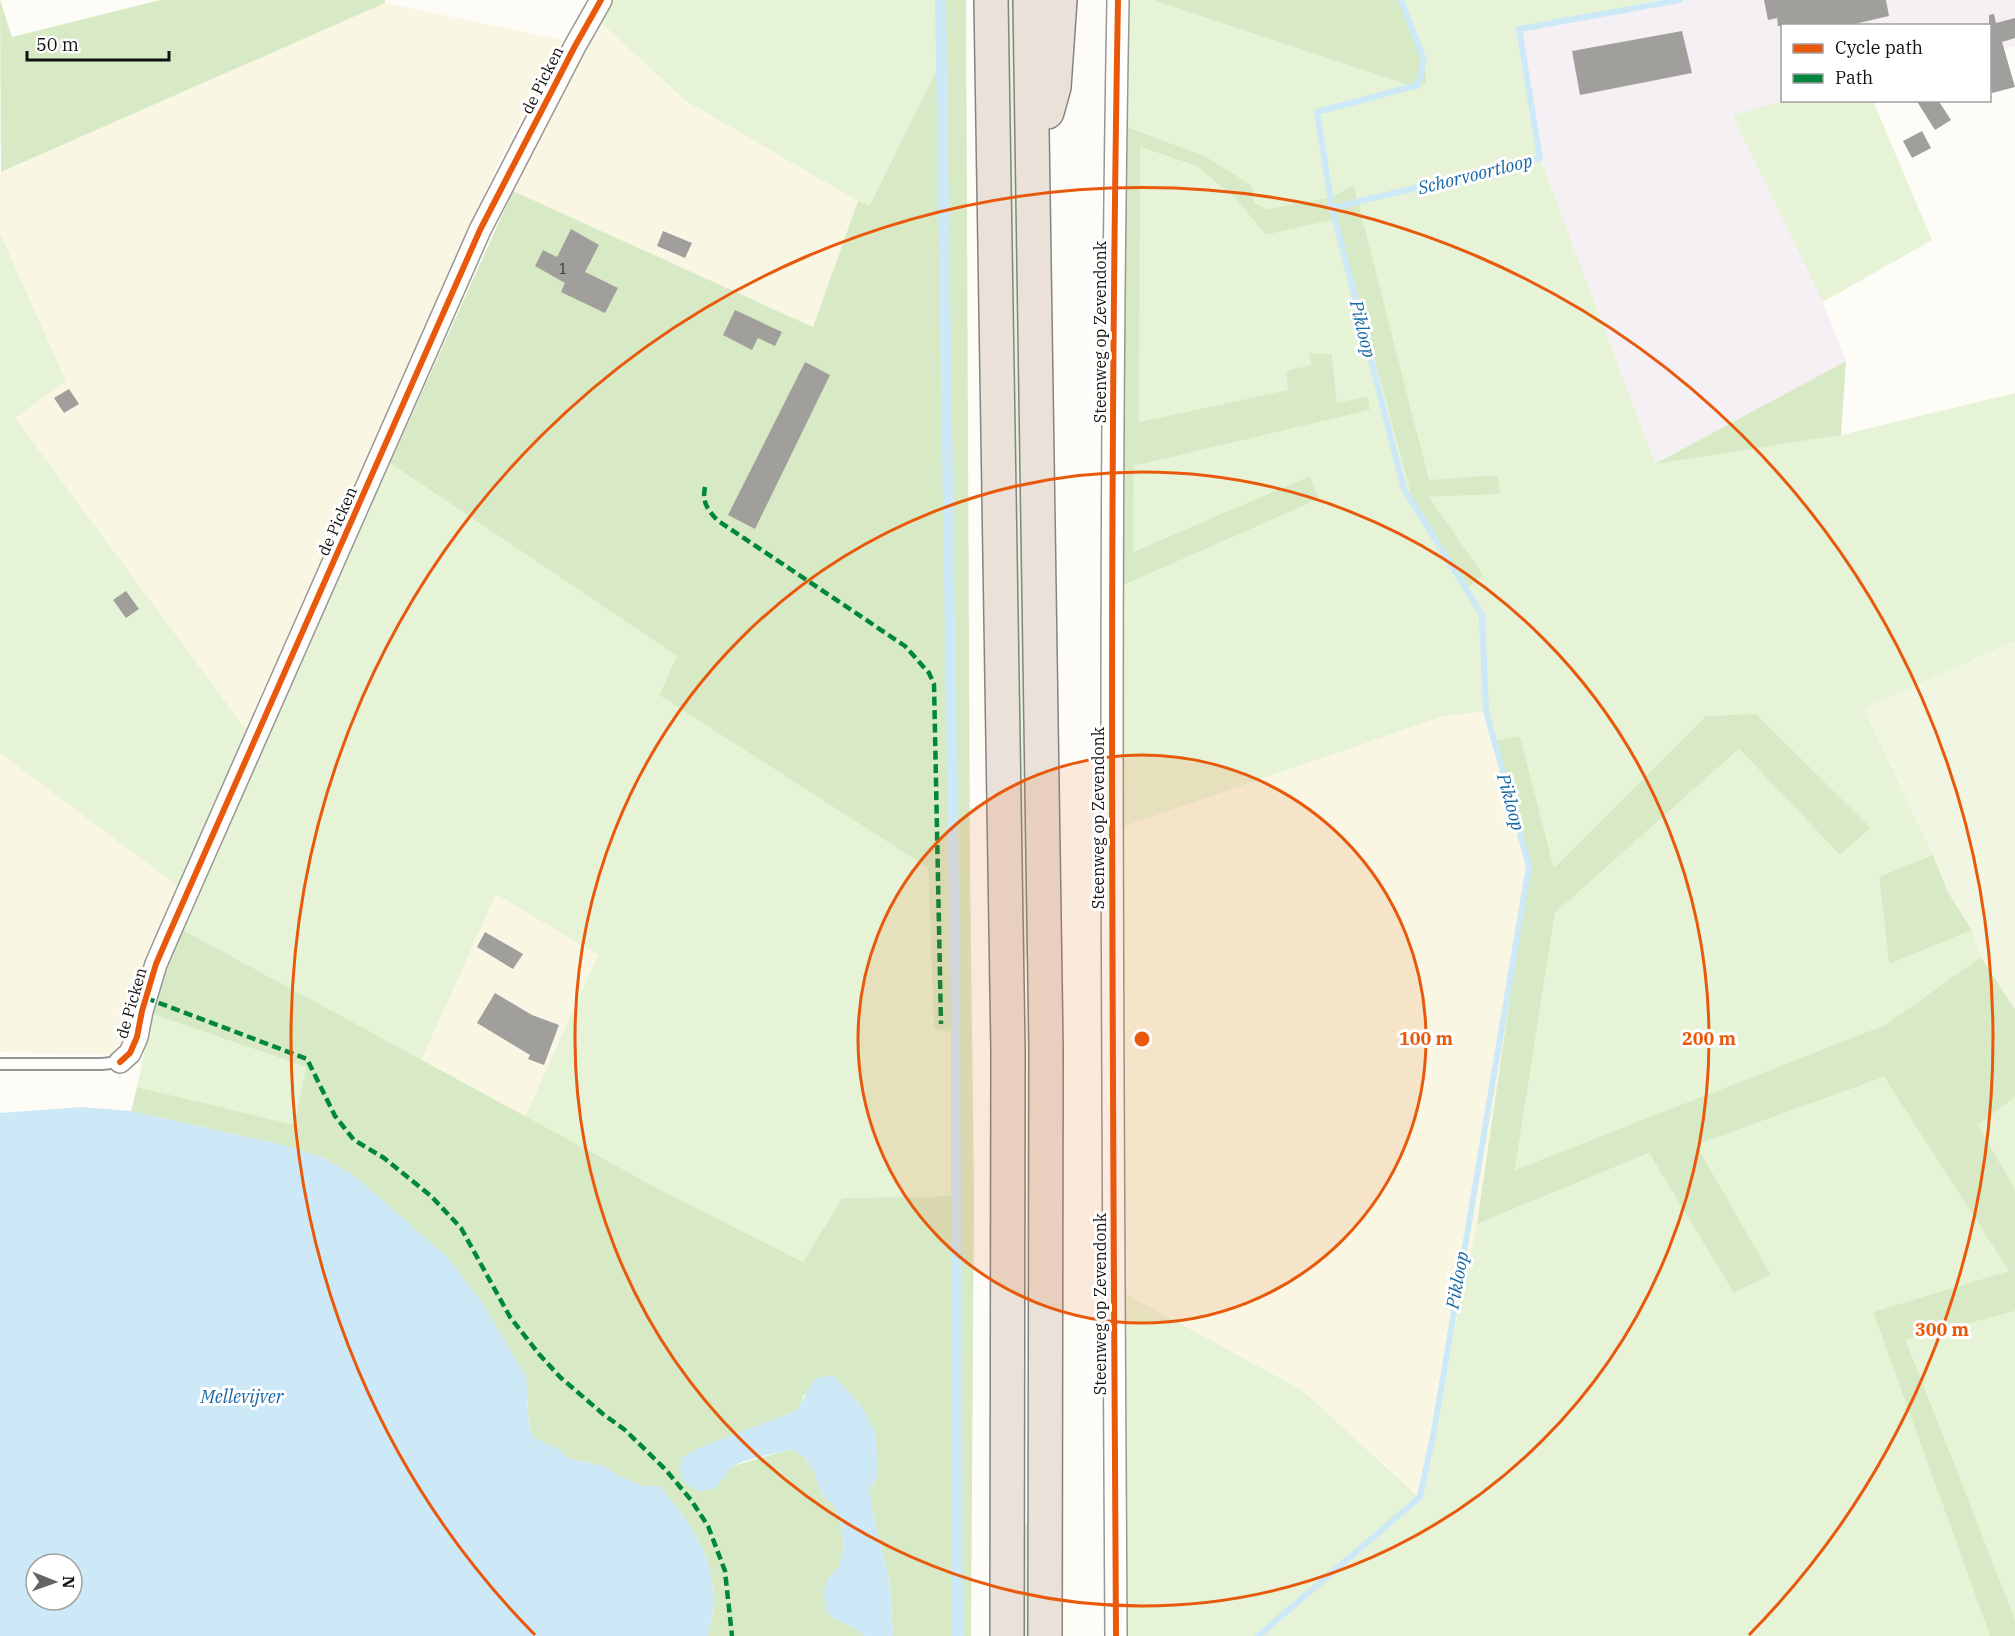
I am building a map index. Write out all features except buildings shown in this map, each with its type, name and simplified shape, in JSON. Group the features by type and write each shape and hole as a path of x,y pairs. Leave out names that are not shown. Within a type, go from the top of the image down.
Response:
{"highway":[{"path":"991,0 1008,1050 1006,1636"},
{"path":"1030,0 1046,1048 1045,1636"},
{"path":"1033,144 1047,113 1054,87 1060,0"}],"street":[{"name":"de Picken","path":"120,1062 130,1053 137,1037 156,964 480,230 601,0"},
{"name":"Steenweg op Zevendonk","path":"1116,1636 1111,792 1113,282 1118,0"}],"lane":[{"name":"de Picken","path":"0,1064 120,1062"}],"shaded area":[{"path":"1661,0 2015,0 2015,46 1991,51 1991,24 1781,24 1781,102 1785,102 1732,115 1823,302 1846,361 1655,464 1540,158 1519,29"},
{"path":"385,3 564,40 502,155 364,462 247,731 15,418 66,381 0,233 0,173"},
{"path":"599,21 686,101 858,201 813,327 513,191"},
{"path":"1486,711 1529,866 1477,1224 1420,1497 1302,1390 1126,1294 1122,827 1444,716"},
{"path":"0,753 179,887 129,1035 120,1052 111,1055 0,1052"},
{"path":"495,893 598,955 525,1117 421,1061"}],"green space":[{"path":"0,0 12,37 160,0 385,0 385,3 1,172"},
{"path":"611,0 935,0 937,69 868,207 686,101 599,21"},
{"path":"935,0 966,0 970,869 974,1195 971,1636 893,1636 890,1585 871,1505 870,1488 874,1482 860,1404 833,1375 804,1395 800,1406 793,1412 773,1420 727,1471 736,1465 792,1449 805,1458 815,1474 822,1495 833,1504 840,1520 844,1547 839,1567 828,1578 831,1617 853,1627 865,1636 708,1636 713,1607 710,1569 690,1526 660,1486 643,1486 621,1477 602,1465 570,1459 556,1448 535,1439 529,1428 526,1377 448,1258 355,1176 322,1157 278,1144 131,1111 137,1087 294,1125 306,1067 152,1014 167,962 183,930 659,1189 803,1262 842,1198 951,1196 951,1032 934,1029 928,868 659,695 677,656 390,463 513,191 813,327 858,201 869,206 937,69"},
{"path":"1004,0 1014,0 1031,957 1021,959"},
{"path":"1128,0 1153,0 1411,86 1427,82 1424,60 1401,0 1661,0 1519,29 1540,158 1655,463 1841,435 2015,393 2015,641 1864,709 1933,855 1879,878 1889,964 1972,930 1981,957 1885,1025 1515,1171 1555,913 1739,749 1840,855 1870,829 1707,716 1554,868 1520,736 1493,741 1485,711 1444,716 1122,827 1119,587 1319,499 1310,477 1133,552 1134,466 1370,410 1368,396 1337,404 1332,354 1310,353 1311,365 1289,390 1139,422 1139,147 1196,166 1234,197 1266,235 1337,219 1411,495 1482,575 1428,497 1501,494 1496,475 1429,481 1354,187 1327,198 1267,209 1254,202 1251,186 1207,157 1125,126"},
{"path":"1153,0 1401,0 1424,60 1427,83 1411,86"},
{"path":"1781,102 1873,102 1932,240 1823,302 1732,115"},
{"path":"1125,126 1207,157 1252,186 1254,202 1267,209 1327,198 1354,186 1429,480 1497,475 1501,494 1429,497 1483,575 1468,587 1411,495 1337,219 1266,235 1234,197 1196,166 1140,147 1139,422 1288,390 1286,371 1311,365 1309,353 1332,354 1337,403 1368,396 1370,410 1134,466 1133,552 1310,476 1319,499 1119,587"},
{"path":"0,233 66,381 15,418 247,731 179,887 0,753"},
{"path":"1846,361 1841,435 1655,464"},
{"path":"390,463 677,656 659,695 928,868 934,1029 951,1031 951,1196 842,1198 803,1262 659,1189 525,1117 598,955 496,894 421,1061 183,930"},
{"path":"2015,641 2015,1009 1981,957 1972,930 1948,892 1933,855 1864,709"},
{"path":"1756,714 1871,828 1840,855 1739,749 1555,913 1515,1170 1885,1025 1981,957 2015,1009 2015,1097 1978,1125 2015,1189 2015,1311 1906,1340 2015,1619 2015,1636 1990,1636 1873,1312 2009,1271 1884,1077 1696,1145 1771,1275 1734,1293 1649,1153 1477,1224 1529,866 1493,741 1520,736 1554,868 1706,716"},
{"path":"1933,855 1948,892 1972,930 1889,964 1879,877"},
{"path":"152,1014 306,1067 294,1126 137,1087"},
{"path":"1884,1077 2010,1272 1873,1312 1990,1636 1127,1636 1126,1294 1302,1390 1419,1497 1477,1224 1649,1153 1735,1293 1771,1275 1695,1145"},
{"path":"2015,1097 2015,1189 1978,1125"},
{"path":"2015,1311 2015,1619 1906,1339"},
{"path":"1024,1523 1033,1530 1032,1636 1022,1636"}],"water":[{"path":"935,0 946,0 960,964 963,1636 951,1636 951,1031"},
{"name":"Mellevijver","path":"82,1107 131,1111 278,1144 322,1157 355,1176 448,1258 484,1305 526,1377 529,1428 535,1438 556,1448 570,1459 602,1465 621,1477 643,1486 660,1486 698,1540 710,1569 712,1585 713,1603 708,1636 0,1636 0,1113"},
{"path":"833,1375 860,1404 876,1434 878,1475 870,1488 871,1505 890,1585 893,1636 865,1636 853,1627 831,1617 825,1608 824,1589 828,1578 839,1567 844,1547 840,1520 833,1504 822,1496 815,1474 805,1458 792,1449 757,1457 733,1466 715,1487 700,1491 688,1485 681,1473 682,1457 701,1447 793,1412 816,1380"}],"waterway":[{"name":"Pikloop","path":"1258,1636 1420,1497 1434,1431 1529,866 1486,711 1482,615 1404,489 1332,208 1317,112 1418,85 1424,60 1401,0"},
{"name":"Schorvoortloop","path":"1332,208 1540,158 1519,29 1680,0"}],"marked path":[{"path":"705,487 706,505 717,520 905,646 929,673 934,684 941,1024"},
{"path":"146,998 307,1059 335,1116 354,1140 384,1158 431,1196 461,1228 510,1317 539,1354 560,1377 625,1430 665,1469 691,1500 708,1526 725,1571 732,1636"}],"cycle path":[{"path":"120,1062 130,1053 137,1037 156,964 480,230 601,0"},
{"path":"1116,1636 1112,613 1118,0"}]}
